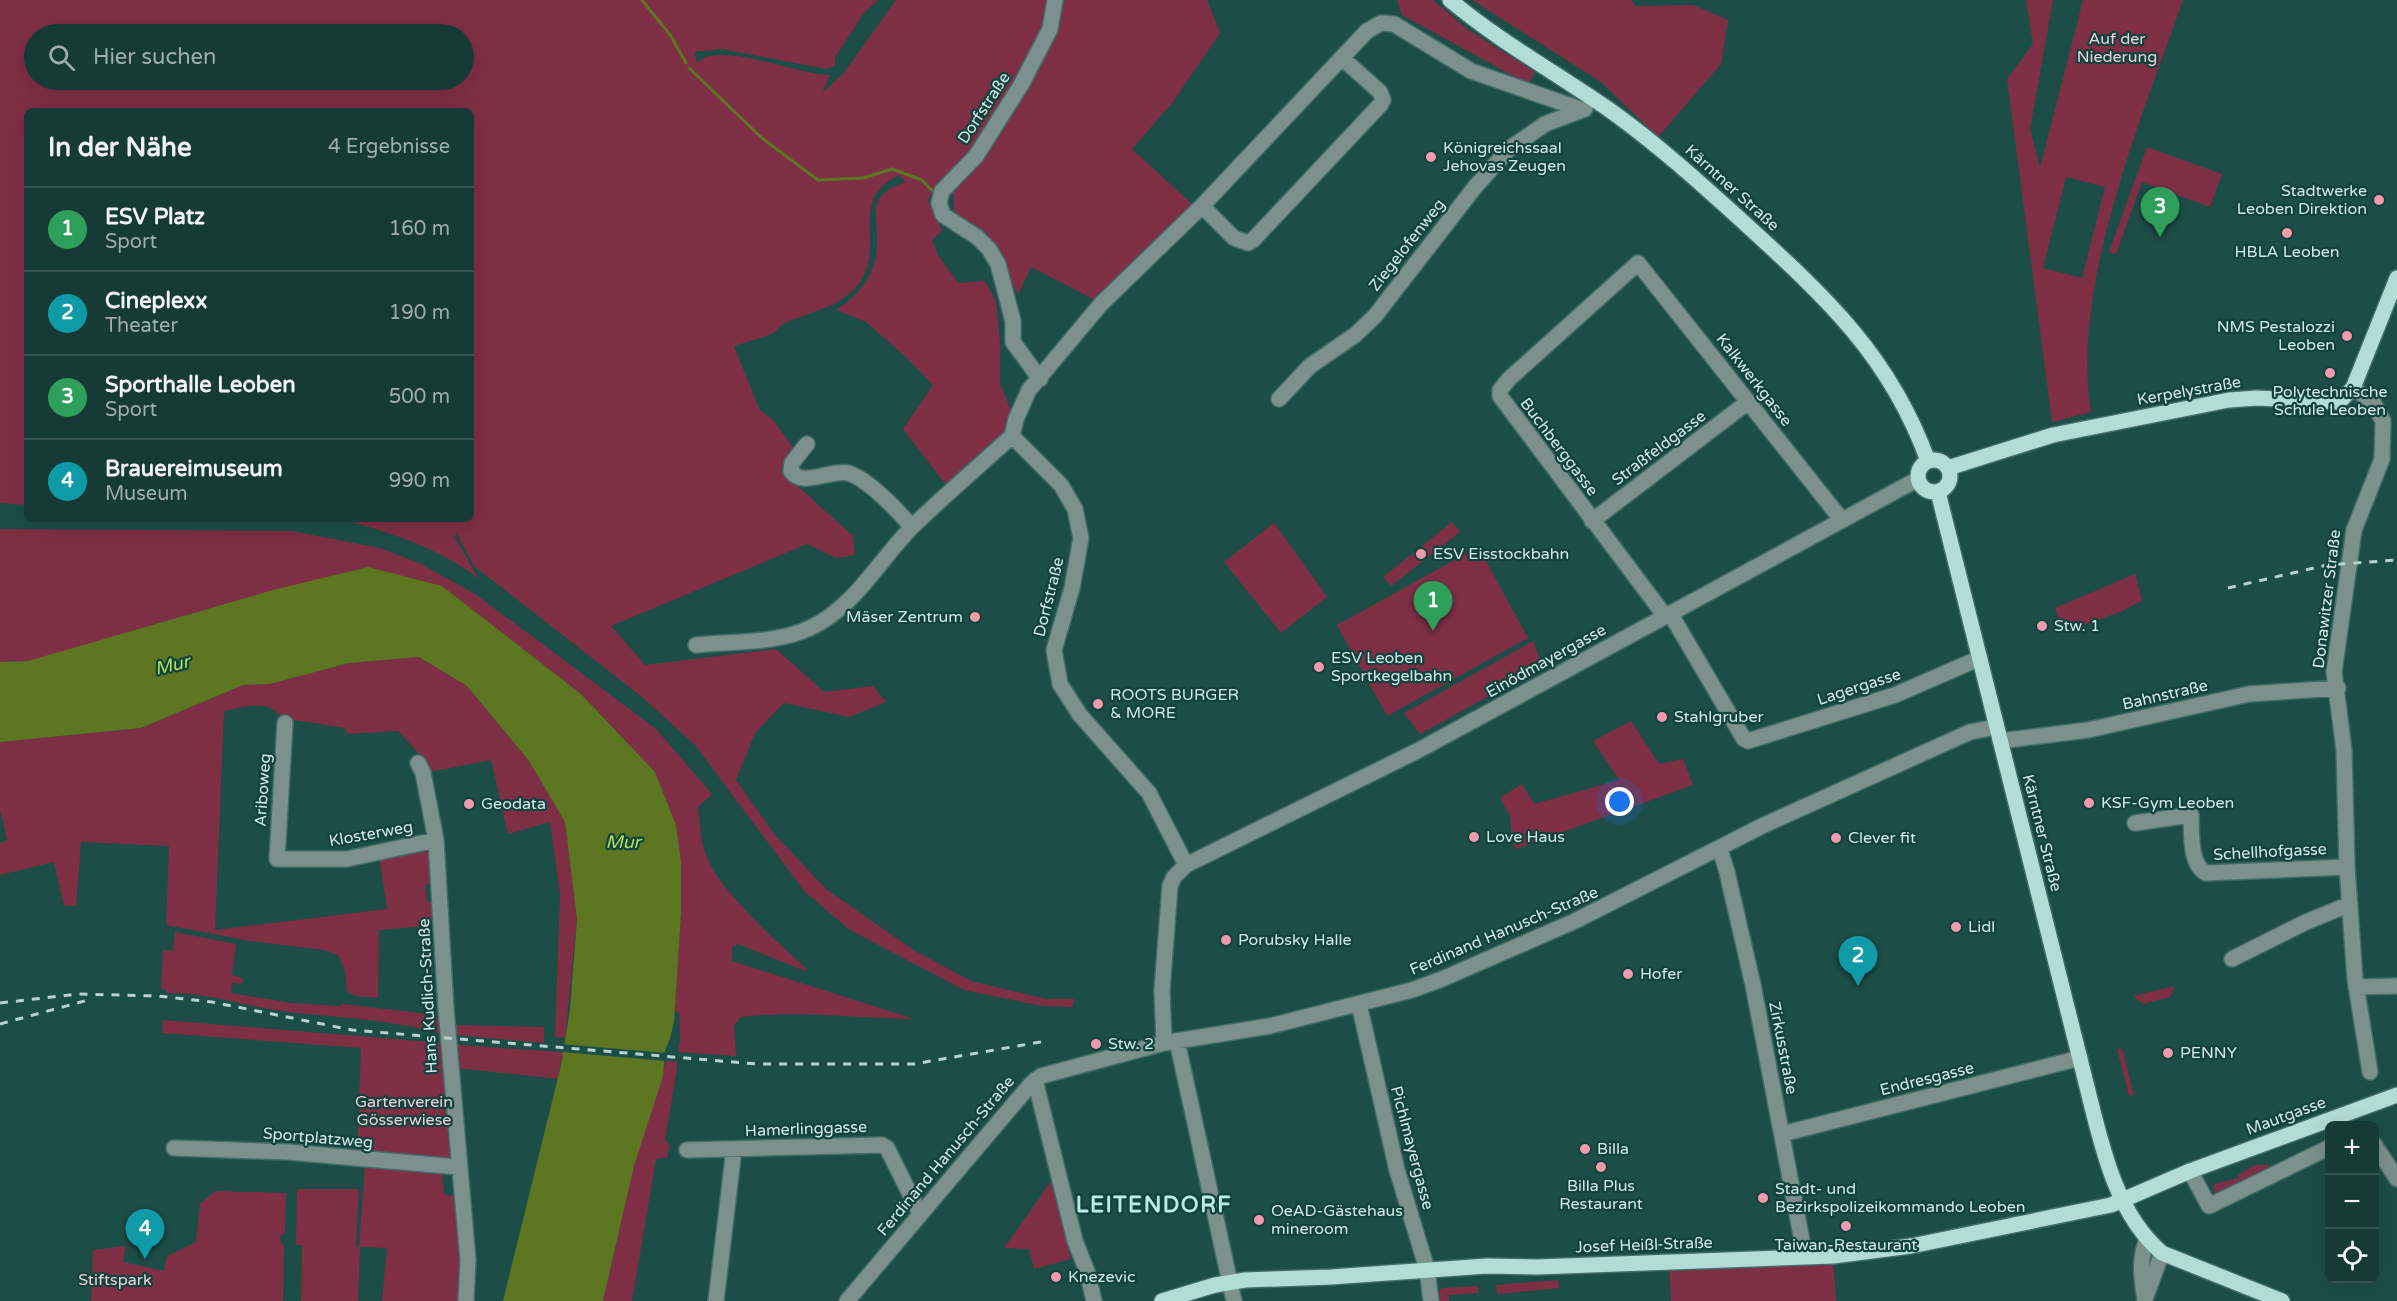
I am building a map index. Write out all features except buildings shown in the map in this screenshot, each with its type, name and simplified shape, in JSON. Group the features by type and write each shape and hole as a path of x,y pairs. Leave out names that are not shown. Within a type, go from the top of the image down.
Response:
{"main road":[{"name":"Kärntner Straße","path":"1450,0 1483,27 1599,103 1665,153 1834,307 1887,374 1928,460"},
{"path":"2354,388 2397,278"},
{"name":"Kerpelystraße","path":"1948,468 2009,447 2087,427 2239,399 2277,398 2329,404 2345,398 2354,388"},
{"path":"1928,460 1937,460 1948,468 1950,473 1948,485 1938,492 1926,489 1918,479 1920,468 1928,460"},
{"name":"Kärntner Straße","path":"1938,492 2104,1155 2124,1200"},
{"name":"Mautgasse","path":"2124,1200 2190,1171 2396,1095"},
{"path":"2124,1200 2147,1240 2162,1252 2282,1301"},
{"name":"Josef Heißl-Straße","path":"1162,1301 1230,1282 1426,1269 1833,1256 1911,1246 2068,1216 2124,1200"}],"street":[{"name":"Dorfstraße","path":"1040,379 1012,342 1013,321 998,264 989,249 977,237 943,215 939,203 942,191 976,156 1021,85 1050,29 1055,0"},
{"path":"696,645 786,636 810,628 845,605 912,527 1012,436 1016,419 1025,400 1101,304 1202,206 1367,31 1382,23 1394,24 1471,71 1583,110"},
{"path":"1202,206 1234,238 1243,243 1253,240 1381,104 1380,92 1342,58"},
{"name":"Ziegelofenweg","path":"1279,399 1310,366 1355,335 1374,316 1475,187 1509,149 1545,124 1599,103"},
{"name":"Kalkwerkgasse","path":"1638,263 1841,519"},
{"name":"Buchberggasse","path":"1638,263 1509,379 1500,393 1502,401 1592,521 1668,615 1747,741"},
{"name":"Donawitzer Straße","path":"2354,388 2379,409 2383,421 2382,459 2354,530 2334,672 2338,688 2344,750 2347,867 2356,987 2370,1072"},
{"name":"Straßfeldgasse","path":"1592,521 1748,402"},
{"name":"Dorfstraße","path":"1012,436 1061,484 1075,509 1081,538 1072,588 1054,650 1060,684 1080,715 1149,793 1186,865"},
{"path":"807,444 792,463 791,471 795,476 802,478 835,472 854,476 912,527"},
{"name":"Einödmayergasse","path":"1186,865 1419,750 1918,479"},
{"name":"Lagergasse","path":"1747,741 1929,681 1980,658"},
{"name":"Bahnstraße","path":"1998,734 2088,730 2249,694 2338,688"},
{"name":"Ariboweg","path":"277,859 285,723"},
{"name":"Ferdinand Hanusch-Straße","path":"847,1301 1035,1080 1048,1074 1171,1042 1270,1026 1412,990 1460,972 1629,896 1797,810 1959,737 1998,734"},
{"name":"Hans Kudlich-Straße","path":"418,764 423,773 436,840 458,1167 468,1260 466,1301"},
{"name":"Schellhofgasse","path":"2135,823 2191,815 2195,859 2199,869 2206,873 2347,867"},
{"name":"Klosterweg","path":"277,859 347,859 436,840"},
{"name":"Zirkusstraße","path":"1720,849 1753,985 1805,1256"},
{"path":"1186,865 1174,877 1170,886 1162,990 1171,1042 1234,1301"},
{"path":"2232,959 2306,922 2350,904"},
{"path":"2356,987 2397,986"},
{"name":"Pichlmayergasse","path":"1359,1004 1397,1170 1426,1269 1431,1301"},
{"name":"Endresgasse","path":"1782,1134 2080,1058"},
{"path":"1035,1080 1075,1241 1087,1271 1094,1301"},
{"name":"Hamerlinggasse","path":"687,1150 882,1145 887,1148 920,1214"},
{"name":"Sportplatzweg","path":"174,1148 288,1152 458,1167"},
{"path":"716,1301 734,1149"},
{"path":"2190,1171 2209,1206 2325,1149"},
{"path":"2379,1152 2397,1179"},
{"path":"2145,1300 2141,1270 2147,1240"},
{"path":"2145,1300 2162,1252"}],"green space":[{"path":"0,0 878,0 864,13 835,57 835,66 826,69 722,49 694,52 697,63 708,57 722,55 760,60 830,75 822,93 843,74 896,0 1051,0 1039,42 1002,106 981,133 964,161 939,182 928,200 942,231 932,240 938,255 958,283 985,281 996,302 1000,342 1000,384 1011,410 1004,434 991,450 946,485 903,429 933,385 908,359 866,322 836,310 859,291 870,275 877,246 876,207 884,194 905,182 899,175 883,186 874,198 870,212 869,256 865,272 856,287 831,305 783,324 768,335 734,346 759,409 773,420 794,449 781,471 853,536 855,555 836,558 807,544 611,626 645,665 776,649 824,692 873,686 886,702 849,717 784,703 755,733 736,780 775,835 826,889 915,951 971,981 1046,999 1074,999 1073,1007 1042,1006 964,990 850,930 805,892 695,745 642,697 474,566 456,533 455,538 479,579 448,558 431,550 351,522 474,522 474,108 24,108 24,505 0,503"},
{"path":"1059,0 1207,0 1220,33 1172,103 1132,149 1193,205 1095,300 1031,267 1018,295 993,248 967,220 954,211 953,192 948,188 980,154"},
{"path":"1397,0 1433,0 1467,29 1535,72 1528,84 1402,15"},
{"path":"1472,0 1631,0 1636,6 1693,5 1728,20 1721,64 1658,137 1601,82"},
{"name":"Auf der Niederung","path":"2026,0 2053,0 2030,129 2040,168 2083,0 2183,0 2130,149 2100,258 2091,312 2087,363 2091,412 2052,422 2007,79 2033,44","holes":["2066,177 2105,187 2082,278 2043,268"]},
{"path":"2147,147 2222,174 2210,207 2142,182 2116,254 2109,252"},
{"name":"ESV Eisstockbahn","path":"1452,522 1460,532 1391,586 1383,577"},
{"path":"1274,523 1327,597 1281,633 1224,562"},
{"path":"0,529 292,531 380,548 419,563 475,594 656,729 712,794 698,807 703,846 714,871 724,886 752,917 807,969 805,971 738,944 732,947 732,961 914,1019 805,1014 741,1017 734,1026 736,1056 678,1052 679,1012 674,1011 681,915 676,825 655,772 581,694 442,586 28,661 0,662"},
{"path":"1478,547 1528,638 1387,716 1337,625"},
{"path":"2135,574 2142,601 2120,612 2064,632 2055,608"},
{"path":"1533,641 1543,666 1420,734 1404,713"},
{"path":"419,657 467,686 529,761 565,822 577,919 565,1038 555,1037 560,894 550,822 508,834 491,760 429,772 425,760 398,731 347,734 345,728 282,718 277,712 263,706 247,706 224,711 215,930 387,909 379,856 427,847 430,849 434,883 425,885 427,902 436,901 437,925 379,930 378,998 355,996 347,991 345,970 338,955 324,950 250,941 166,925 169,846 81,842 76,906 64,906 54,862 0,875 0,843 7,840 0,809 0,742 141,728 243,685 270,684 349,663"},
{"path":"1631,721 1659,764 1683,759 1693,785 1516,849 1512,840 1510,816 1500,798 1522,784 1534,804 1619,780 1593,741"},
{"path":"175,932 236,944 232,975 243,978 242,984 232,983 231,993 291,1003 341,1006 343,1004 436,1015 443,1022 443,1034 380,1021 275,1010 207,996 166,993 166,990 161,988 163,950 173,951"},
{"path":"2175,986 2170,997 2143,1004 2133,996"},
{"name":"Gartenverein Gösserwiese","path":"163,1020 443,1043 453,1159 450,1162 357,1155 361,1048 162,1033"},
{"path":"453,1025 544,1027 544,1043 455,1035"},
{"path":"456,1045 563,1052 558,1079 456,1068"},
{"path":"2122,1048 2134,1095 2129,1096 2117,1049"},
{"path":"666,1061 677,1062 665,1140 670,1146 667,1157 656,1159 632,1301 603,1301 634,1166"},
{"path":"365,1163 442,1170 444,1195 456,1196 463,1251 462,1301 382,1301 387,1248 360,1247 358,1301 301,1301 302,1245 296,1245 297,1189 359,1189 356,1246 354,1246 359,1247"},
{"path":"2255,1165 2269,1165 2271,1170 2217,1197 2214,1194 2214,1184 2239,1178 2238,1175"},
{"path":"1052,1180 1071,1259 1034,1269 1029,1249 1004,1248"},
{"name":"Stiftspark","path":"215,1191 286,1193 285,1232 279,1238 284,1246 283,1301 91,1301 93,1250 126,1246 123,1262 164,1271 167,1256 196,1242 200,1204"},
{"path":"1833,1256 1836,1301 1671,1301 1669,1263"},
{"path":"1558,1280 1559,1288 1497,1294 1496,1285"},
{"path":"1478,1286 1478,1293 1449,1295 1449,1301 1440,1301 1439,1291 1442,1288"}],"water":[{"name":"Mur","path":"368,567 442,586 581,694 655,772 676,825 681,862 681,915 674,1021 665,1050 663,1076 634,1166 603,1301 503,1301 561,1065 570,1009 577,919 565,822 529,761 467,686 419,657 349,663 270,684 243,685 141,728 0,742 0,662 28,661 273,590"}],"pier":[{"path":"561,1044 667,1053 666,1061 560,1052"}],"waterway":[{"path":"642,0 671,36 686,63"},
{"path":"689,68 763,139 818,180 863,178 892,169 922,180 935,194"}],"railway":[{"path":"2228,588 2327,565 2397,560"},
{"path":"0,1003 78,994 158,996 212,1002 352,1030 757,1064 914,1064 1046,1041"},
{"path":"0,1024 92,999"}],"place":[{"name":"Königreichssaal Jehovas Zeugen","path":"1431,157"},
{"name":"Stadtwerke Leoben Direktion","path":"2379,200"},
{"name":"HBLA Leoben","path":"2287,233"},
{"name":"Sporthalle Leoben","path":"2160,237"},
{"name":"NMS Pestalozzi Leoben","path":"2347,336"},
{"name":"Polytechnische Schule Leoben","path":"2330,373"},
{"name":"ESV Eisstockbahn","path":"1421,554"},
{"name":"Mäser Zentrum","path":"975,617"},
{"name":"Stw. 1","path":"2042,626"},
{"name":"ESV Platz","path":"1433,631"},
{"name":"ESV Leoben Sportkegelbahn","path":"1319,667"},
{"name":"ROOTS BURGER & MORE","path":"1098,704"},
{"name":"Stahlgruber","path":"1662,717"},
{"name":"KSF-Gym Leoben","path":"2089,803"},
{"name":"Geodata","path":"469,804"},
{"name":"Love Haus","path":"1474,837"},
{"name":"Clever fit","path":"1836,838"},
{"name":"Lidl","path":"1956,927"},
{"name":"Porubsky Halle","path":"1226,940"},
{"name":"Hofer","path":"1628,974"},
{"name":"Cineplexx","path":"1858,986"},
{"name":"Stw. 2","path":"1096,1044"},
{"name":"PENNY","path":"2168,1053"},
{"name":"Billa","path":"1585,1149"},
{"name":"Billa Plus Restaurant","path":"1601,1167"},
{"name":"Stadt- und Bezirkspolizeikommando Leoben","path":"1763,1198"},
{"name":"OeAD-Gästehaus mineroom","path":"1259,1220"},
{"name":"Taiwan-Restaurant","path":"1846,1226"},
{"name":"Brauereimuseum","path":"145,1259"},
{"name":"Knezevic","path":"1056,1277"}],"district":[{"name":"LEITENDORF","path":"1154,1205"}]}
